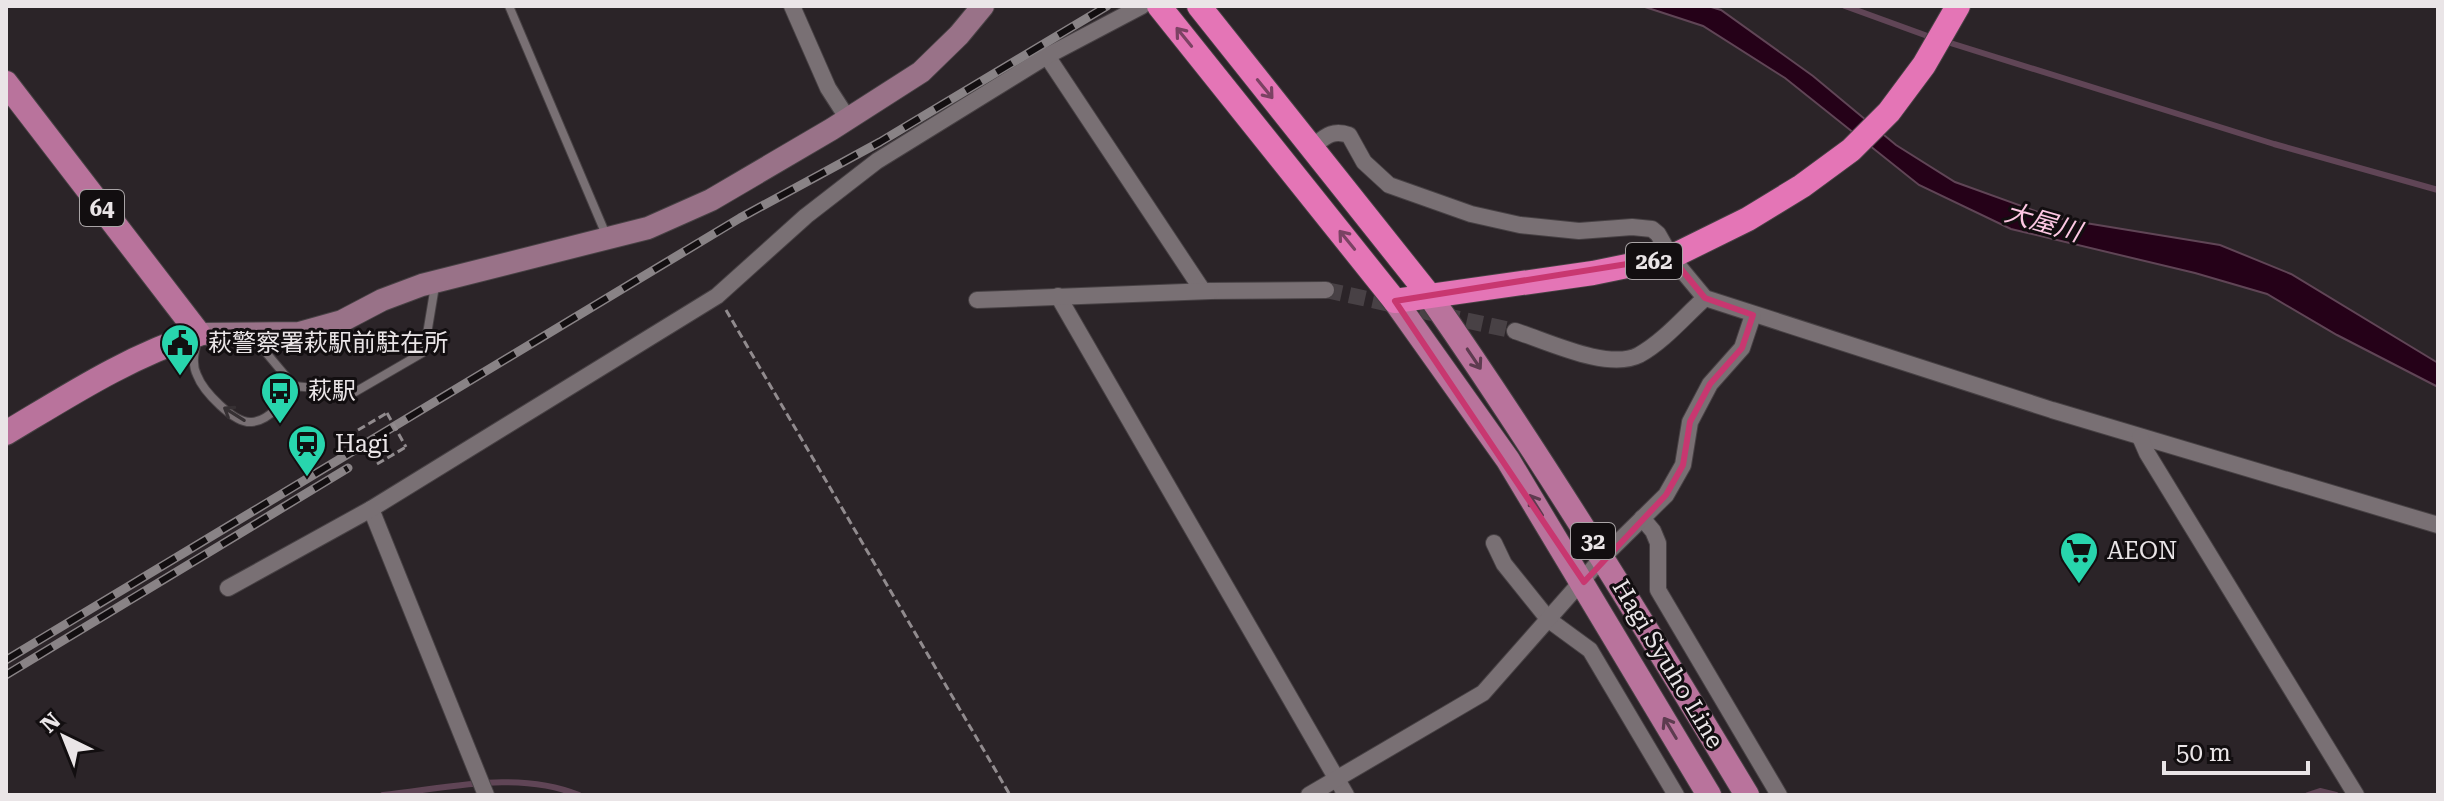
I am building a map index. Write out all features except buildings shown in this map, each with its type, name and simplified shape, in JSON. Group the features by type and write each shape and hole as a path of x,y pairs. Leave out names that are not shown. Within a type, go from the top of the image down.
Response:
{"highway":[{"path":"1199,6 1429,295"},
{"name":"262","path":"1395,301 1593,273 1671,257 1748,219 1802,186 1851,150 1889,112 1924,65 1958,6"},
{"path":"1154,7 1395,301"}],"main road":[{"name":"64","path":"6,83 199,334"},
{"name":"Hagi Syuho Line","path":"1429,295 1509,411 1603,557 1747,795"},
{"name":"Hagi Syuho Line","path":"1395,301 1508,460 1584,582 1709,795"},
{"path":"6,433 107,373 153,350 199,334"}],"street":[{"path":"792,6 828,88 848,119"},
{"path":"199,334 299,333 342,321 382,300 436,281 648,228 711,200 921,72 983,6"},
{"path":"228,588 371,509 717,296 806,216 877,161 1047,56 1154,7"},
{"path":"1047,56 1203,291 1326,290"},
{"path":"1312,147 1330,133 1339,131 1349,135 1364,162 1389,185 1471,214 1520,225 1579,231 1632,227 1652,229 1705,298 2140,437 2438,525"},
{"path":"977,300 1211,291"},
{"path":"1058,296 1346,795"},
{"path":"1515,331 1598,358 1617,361 1637,356 1657,343 1705,298"},
{"path":"1309,795 1483,693 1603,557 1666,495 1683,465 1690,422 1710,384 1742,348 1753,315"},
{"path":"2140,437 2356,795"},
{"path":"371,509 486,795"},
{"path":"1642,518 1658,543 1658,590 1779,795"},
{"path":"1494,543 1504,564 1549,620 1590,650 1676,795"}],"lane":[{"path":"509,6 608,239"},
{"path":"259,335 263,349 294,386 355,392 424,352 436,281"},
{"path":"199,334 193,361 197,376 227,413 241,421 255,422 269,414 294,386"}],"path":[{"path":"717,296 1010,795"},
{"path":"358,430 387,413 406,447 377,464"}],"highlighted area":[{"path":"1671,257 1705,298 1753,315 1742,348 1710,384 1690,422 1683,465 1666,495 1584,582 1395,301"}],"water":[{"name":"大屋川","path":"1642,6 1708,6 1721,10 1813,76 1896,145 1955,182 2055,218 2220,245 2291,274 2438,363 2438,387 2337,335 2267,294 2195,273 2011,229 1919,185 1785,78 1703,26"}],"waterway":[{"path":"1845,6 1933,38"},
{"path":"1944,41 2274,144 2438,190"},
{"path":"383,795 507,782 531,783 579,795"},
{"path":"2308,795 2320,791 2336,795"}],"tunnel":[{"path":"1326,290 1515,331"}],"railway":[{"path":"6,660 740,218 880,142 1107,6"},
{"path":"6,675 348,468"}],"place":[{"name":"萩警察署萩駅前駐在所","path":"180,377"},
{"name":"萩駅","path":"280,425"},
{"name":"Hagi","path":"307,478"},
{"name":"AEON","path":"2079,585"}]}
